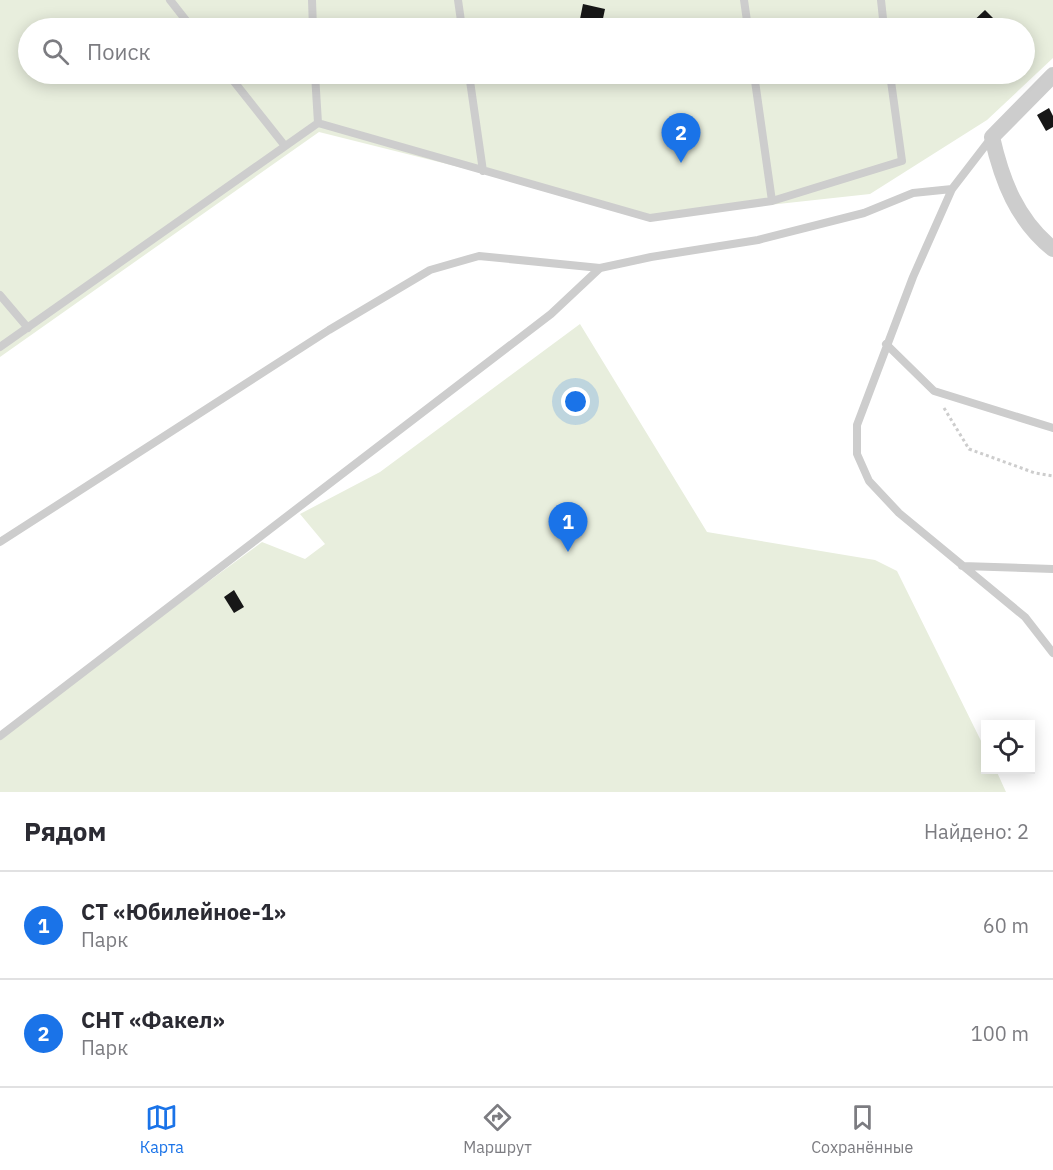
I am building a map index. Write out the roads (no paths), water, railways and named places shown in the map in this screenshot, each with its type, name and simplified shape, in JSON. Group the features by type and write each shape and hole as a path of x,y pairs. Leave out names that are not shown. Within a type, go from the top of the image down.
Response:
{"street":[{"path":"1052,249 1025,222 999,168 992,137 1053,75"}],"lane":[{"path":"170,0 184,18"},
{"path":"312,0 313,18"},
{"path":"458,0 461,18"},
{"path":"744,0 747,18"},
{"path":"880,0 883,18"},
{"path":"236,84 285,146"},
{"path":"316,84 318,123"},
{"path":"470,84 483,171"},
{"path":"755,84 772,201"},
{"path":"318,123 650,218 772,201 902,161 892,84"},
{"path":"0,347 318,123"},
{"path":"992,137 952,189 913,277 857,425 857,454 869,481 899,513 1025,617 1053,653"},
{"path":"0,542 329,330 430,270 479,256 600,268 651,257 758,240 864,213 913,193 952,189"},
{"path":"0,736 551,314 600,268"},
{"path":"0,295 28,328"},
{"path":"886,344 934,391 1053,428"},
{"path":"962,566 1053,569"}],"place":[{"name":"СНТ «Факел»","path":"681,163"},
{"name":"СТ «Юбилейное-1»","path":"568,552"}]}
